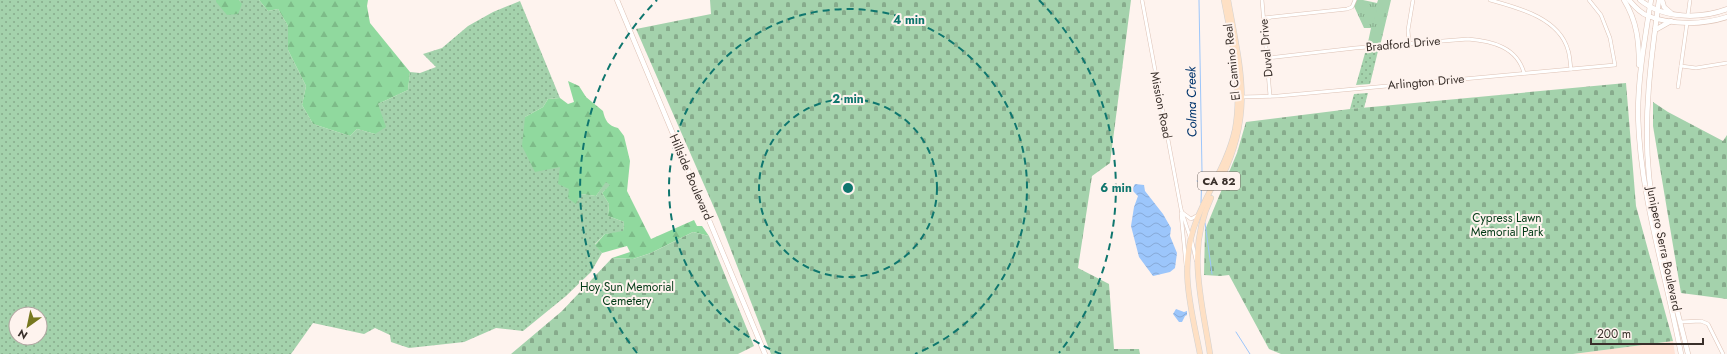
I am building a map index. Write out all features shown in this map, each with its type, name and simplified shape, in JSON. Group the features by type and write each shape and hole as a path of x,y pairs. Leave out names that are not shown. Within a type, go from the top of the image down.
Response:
{"main road":[{"name":"Hillside Boulevard","path":"617,0 765,354"},
{"name":"El Camino Real","path":"1210,354 1197,266 1197,246 1201,223 1229,160 1236,141 1241,118 1240,97 1224,0"},
{"name":"El Camino Real","path":"1200,354 1186,272 1191,240 1200,214 1229,150 1240,97 1242,77 1228,0"},
{"path":"1624,0 1632,16 1638,35 1639,78"},
{"path":"1629,0 1640,11 1648,16 1671,21 1687,23 1708,22 1727,17"},
{"path":"1640,0 1650,7 1673,14 1700,16 1727,9"},
{"name":"Junipero Serra Boulevard","path":"1651,0 1639,78 1639,131 1646,192 1653,233 1680,354"},
{"path":"1660,0 1665,8 1673,14"},
{"name":"Junipero Serra Boulevard","path":"1660,0 1648,84 1646,113 1649,176 1657,226 1688,354"},
{"path":"1655,30 1671,21"}],"street":[{"name":"Mission Road","path":"1142,0 1181,210 1186,272"},
{"name":"Duval Drive","path":"1262,0 1270,96"},
{"path":"1264,18 1347,9 1352,7 1355,0"},
{"path":"1409,44 1408,30 1413,0"},
{"path":"1490,0 1533,14 1554,27 1563,39 1568,50 1571,69"},
{"name":"Arlington Drive","path":"1240,97 1278,96 1615,65 1610,38 1601,15 1589,0"},
{"path":"1688,15 1690,0"},
{"path":"1678,87 1687,23"},
{"name":"Bradford Drive","path":"1267,58 1468,39 1483,40 1502,46 1516,56 1521,63 1524,73"},
{"path":"1681,66 1696,68 1727,62"},
{"name":"Mission Road","path":"1181,210 1191,240 1197,266"},
{"path":"1181,210 1189,218 1194,218 1200,214"},
{"path":"1680,322 1699,321 1708,324 1723,354"}],"shaded area":[{"path":"1673,341 1675,354 1573,354"}],"green space":[{"path":"0,0 216,0 216,2 241,4 239,0 259,0 268,11 278,9 288,26 288,50 306,86 302,105 313,124 350,136 357,129 375,134 378,104 408,90 410,72 420,73 436,67 423,54 442,48 468,26 493,12 520,1 560,98 548,99 543,107 525,117 561,167 576,203 581,194 596,196 606,181 611,185 602,193 609,204 608,216 624,222 623,232 605,234 595,244 602,253 591,272 566,296 523,331 496,328 464,342 409,348 391,342 390,335 375,328 364,334 313,323 291,354 0,354"},
{"path":"216,0 239,0 242,4 238,14 227,15"},
{"path":"259,0 368,0 367,6 370,23 410,72 408,90 378,104 386,127 375,134 357,129 350,136 313,124 302,105 306,86 288,50 288,26 278,9 268,11"},
{"path":"710,0 1131,0 1110,163 1092,176 1078,268 1109,284 1114,349 1139,349 1140,354 771,354 719,219 636,29 711,14"},
{"path":"1355,0 1377,3 1378,0 1391,0 1380,46 1367,47 1371,28 1364,28 1353,4"},
{"path":"1378,6 1386,8 1382,22 1374,20"},
{"path":"1378,51 1370,84 1356,85 1365,53"},
{"path":"568,81 579,86 586,97 603,111 608,122 612,126 618,128 624,136 630,161 627,191 651,239 694,220 697,226 702,226 709,236 693,232 651,253 633,259 612,258 630,252 627,246 602,253 595,245 605,234 623,231 624,222 608,216 609,204 602,193 610,185 606,182 596,196 581,194 576,204 568,198 569,189 558,184 560,167 535,172 522,146 525,117 543,107 548,99 560,98 568,104 574,102"},
{"name":"Cypress Lawn Memorial Park","path":"1626,83 1636,206 1673,341 1573,354 1281,354 1269,349 1229,275 1204,275 1205,230 1237,153 1246,122 1350,109"},
{"path":"1368,93 1364,108 1350,109 1354,94"},
{"path":"1653,102 1668,112 1723,141 1727,135 1727,299 1681,293 1653,126"},
{"name":"Hoy Sun Memorial Cemetery","path":"693,232 709,236 754,346 738,354 511,354 562,311 612,258 633,259 651,253"}],"water":[{"path":"1135,184 1144,185 1145,191 1163,214 1171,228 1170,236 1177,253 1175,268 1170,272 1153,276 1139,257 1131,226 1134,207 1138,196 1132,190"},
{"path":"1176,309 1184,312 1187,311 1187,315 1182,322 1179,322 1173,314"}],"waterway":[{"name":"Colma Creek","path":"1199,0 1202,172 1201,203"},
{"name":"Colma Creek","path":"1205,223 1212,274"},
{"name":"Colma Creek","path":"1236,332 1250,354"}]}
